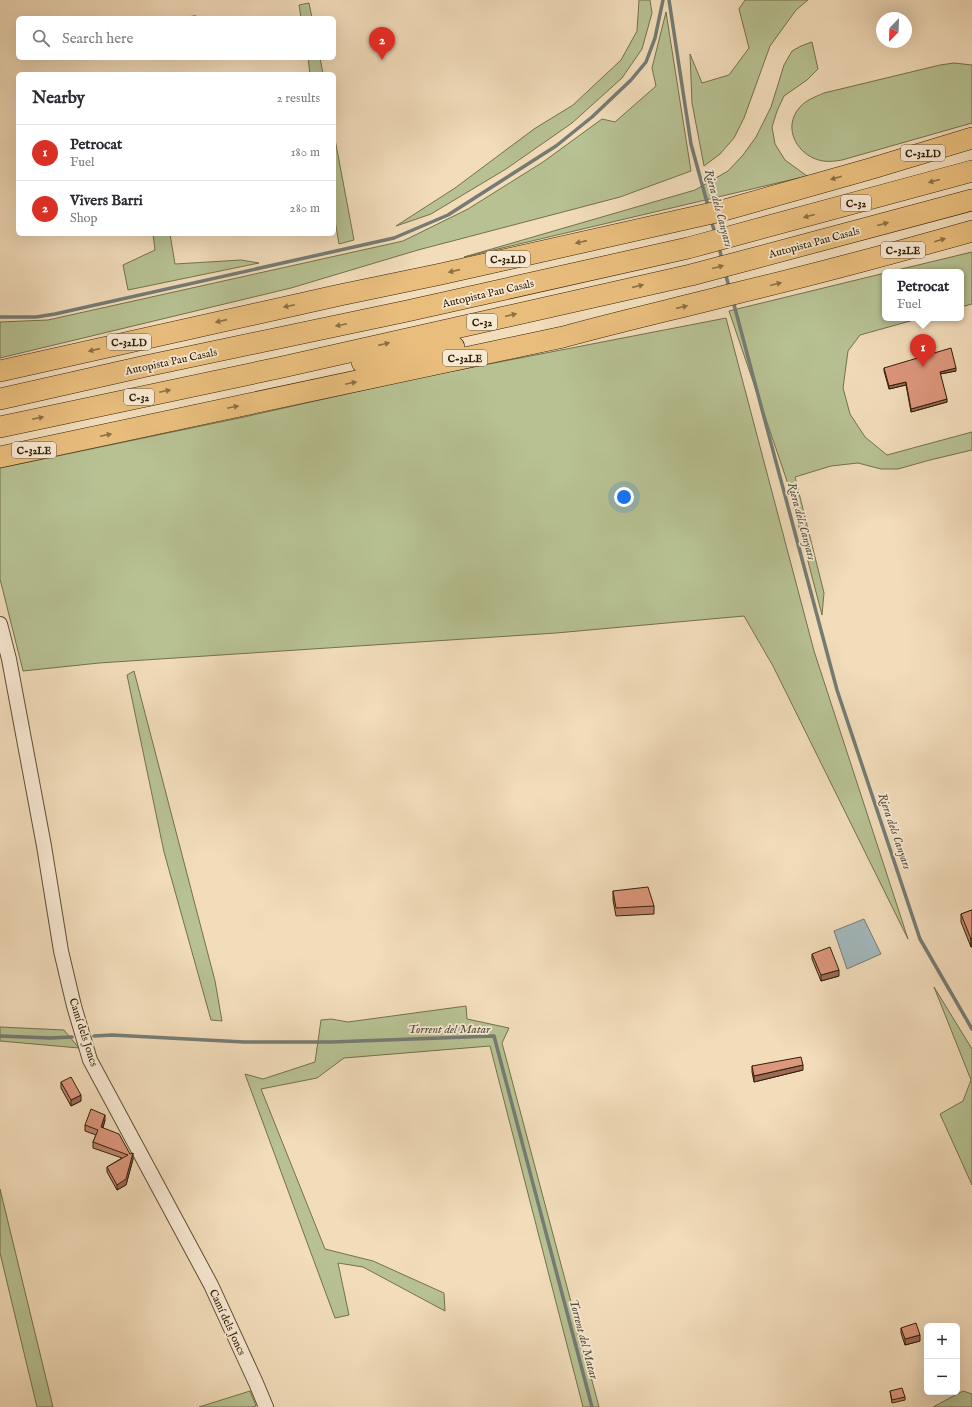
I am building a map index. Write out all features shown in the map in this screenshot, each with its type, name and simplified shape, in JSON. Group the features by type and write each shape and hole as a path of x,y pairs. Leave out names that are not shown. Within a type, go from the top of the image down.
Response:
{"highway":[{"name":"C-32LD","path":"726,209 873,168 972,138"},
{"name":"Autopista Pau Casals","path":"0,399 146,366 407,312 681,250 972,171"},
{"name":"Autopista Pau Casals","path":"0,426 278,368 685,276 972,200"},
{"name":"C-32","path":"407,312 504,277 608,250 675,224 726,209"},
{"name":"C-32LD","path":"0,371 340,295 675,224"},
{"name":"C-32LE","path":"0,457 563,337 617,322 884,256 972,231"},
{"name":"C-32","path":"278,368 320,368 617,322"}],"street":[{"name":"Camí dels Joncs","path":"0,624 9,659 61,950 74,1006 90,1060 211,1285 266,1407"}],"green space":[{"path":"639,0 650,0 652,13 642,49 622,78 572,123 506,169 431,214 396,226 455,188 534,129 573,105 621,60 637,31"},
{"path":"745,0 808,0 796,10 770,46 744,118 734,138 720,154 704,166 692,103 690,54 702,83 729,75 749,48 739,9"},
{"path":"309,3 312,16 301,16 299,5"},
{"path":"666,12 691,171 620,197 418,250 291,288 0,358 0,322 48,320 403,241 468,209 543,162 602,119 615,122 656,86 652,68"},
{"path":"812,42 818,69 807,80 784,96 772,127 775,144 785,160 807,176 464,257 695,190 728,171 743,155 756,137 771,107 784,65 792,51"},
{"path":"308,60 320,60 323,72 310,72"},
{"path":"954,63 972,65 972,123 835,161 823,161 806,154 795,140 792,132 792,124 795,115 805,102 811,99 824,93"},
{"path":"336,145 354,240 339,244 336,227"},
{"path":"153,236 170,236 175,264 241,260 259,263 128,290 123,265 155,250"},
{"path":"972,252 972,304 964,306 964,269 901,269"},
{"path":"882,274 882,321 910,321 860,335 848,351 843,388 850,414 865,437 887,455 972,432 972,450 898,469 881,469 858,463 831,466 795,477 824,593 822,615 787,481 729,311"},
{"path":"726,318 814,651 908,939 773,666 744,616 556,633 99,663 23,671 0,579 0,468 244,417 422,377"},
{"path":"134,671 215,981 222,1021 211,1020 164,852 127,675"},
{"path":"934,987 972,1049 972,1185 940,1114 963,1101 971,1080"},
{"path":"466,1006 467,1019 509,1028 502,1043 599,1407 583,1407 490,1046 344,1058 317,1078 261,1089 325,1249 373,1261 444,1293 445,1311 363,1267 338,1263 349,1315 335,1318 245,1074 263,1079 315,1062 321,1020 331,1019 348,1022"},
{"path":"0,1027 64,1030 79,1048 0,1041"},
{"path":"0,1189 53,1407 37,1407 0,1253"},
{"path":"250,1391 256,1406 199,1407"},
{"path":"963,1391 972,1394 972,1407 933,1407 956,1395 960,1395 960,1393"}],"water":[{"path":"864,919 881,954 847,969 834,931"}],"building":[{"path":"951,348 956,368 940,372 947,399 911,409 906,382 889,386 884,368"},
{"path":"648,887 654,906 616,908 613,891"},
{"path":"972,910 972,938 971,939 961,914"},
{"path":"830,947 839,970 821,975 812,954"},
{"path":"801,1057 803,1065 754,1076 752,1066"},
{"path":"71,1077 81,1095 71,1100 61,1082"},
{"path":"91,1109 105,1115 101,1127 119,1134 130,1154 133,1153 126,1179 117,1185 107,1167 128,1155 93,1142 98,1130 85,1125"},
{"path":"916,1323 920,1335 905,1339 901,1328"},
{"path":"902,1388 905,1397 892,1400 890,1391"}],"waterway":[{"path":"0,317 36,317 55,314 394,238 448,215 556,146 592,117 631,80 646,62 655,38 663,0"},
{"name":"Riera dels Canyars","path":"669,0 691,144 708,206"},
{"name":"Riera dels Canyars","path":"711,220 715,233"},
{"name":"Riera dels Canyars","path":"719,247 722,260"},
{"name":"Riera dels Canyars","path":"725,272 729,287"},
{"name":"Riera dels Canyars","path":"733,301 837,690 920,939 972,1029"},
{"name":"Torrent del Matar","path":"94,1036 112,1035 244,1042 332,1042 494,1036 592,1407"},
{"path":"0,1036 50,1038 72,1037"}],"place":[{"name":"Vivers Barri","path":"382,60"},
{"name":"Petrocat","path":"923,367"}]}
